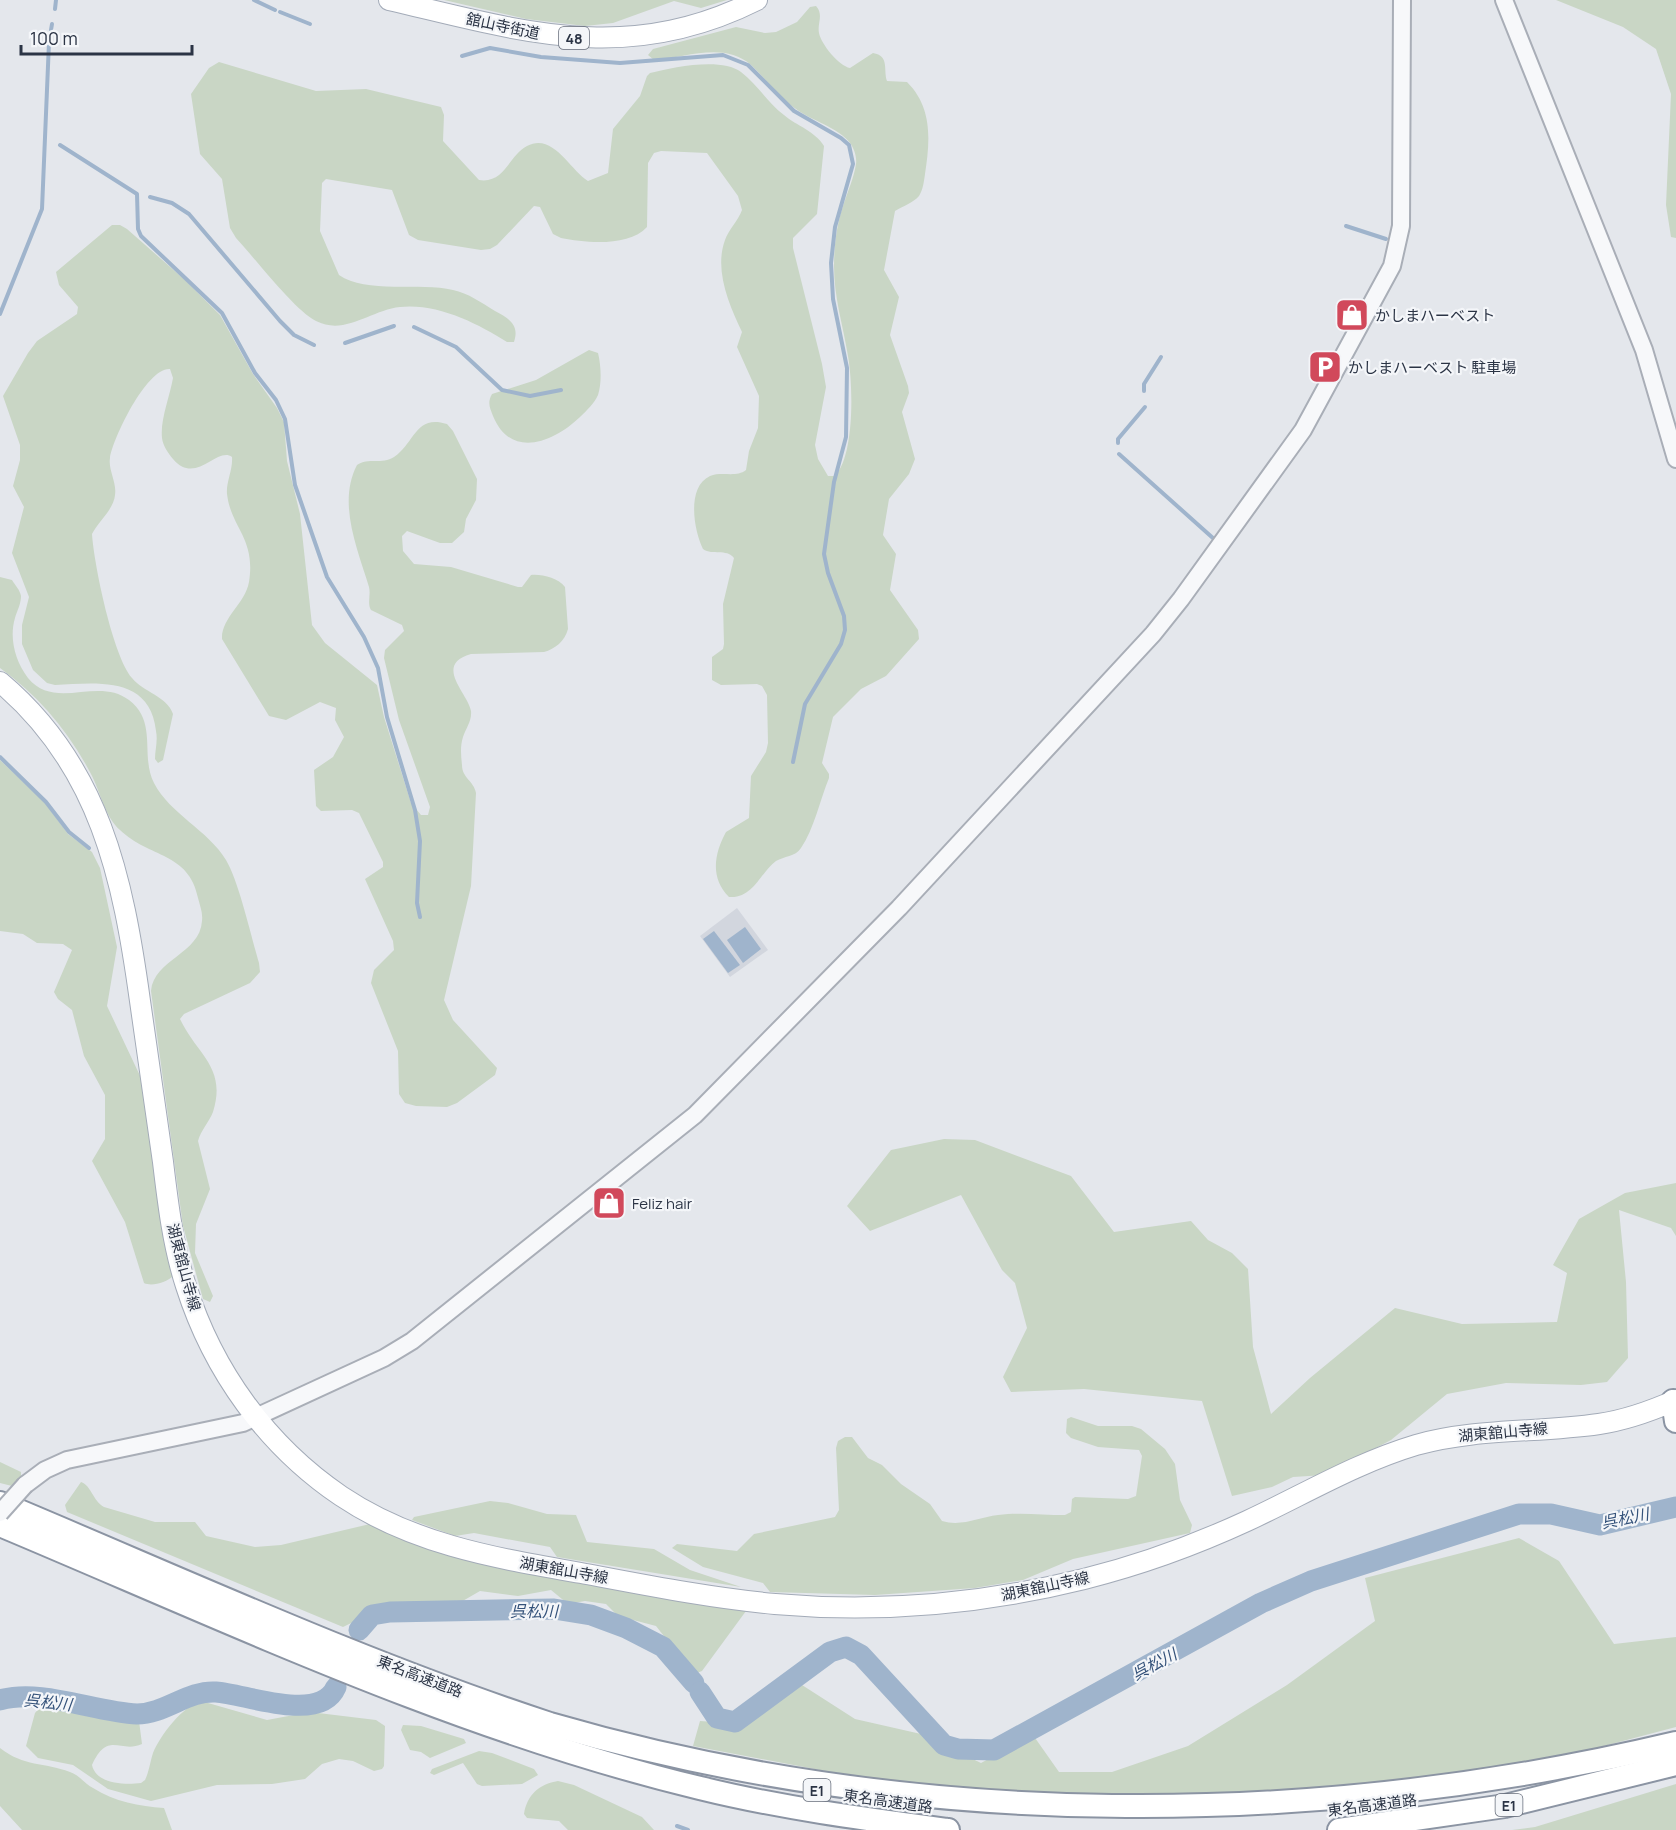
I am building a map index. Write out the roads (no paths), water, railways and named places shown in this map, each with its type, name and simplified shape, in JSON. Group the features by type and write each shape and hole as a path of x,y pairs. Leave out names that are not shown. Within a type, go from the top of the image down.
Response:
{"highway":[{"name":"東名高速道路","path":"0,1503 332,1642 549,1724 704,1768 855,1797 949,1810 1052,1818 1142,1820 1243,1817 1406,1801 1501,1785 1587,1767 1676,1743"},
{"name":"東名高速道路","path":"0,1525 315,1657 423,1700 544,1743 711,1791 852,1818 948,1830"},
{"name":"東名高速道路","path":"1339,1830 1504,1806 1676,1764"}],"main road":[{"name":"舘山寺街道","path":"389,0 524,32 605,39 646,35 686,27 724,15 757,0"},
{"name":"湖東舘山寺線","path":"0,682 34,714 63,750 86,790 106,838 121,885 131,936 177,1256 205,1336 255,1418 295,1459 340,1495 389,1523 442,1545 499,1558 723,1598 850,1608 977,1599 1077,1581 1198,1542 1360,1466 1413,1446 1480,1432 1605,1423 1675,1407"}],"street":[{"path":"0,1513 26,1485 45,1470 67,1460 220,1429 255,1418 403,1347 687,1123 899,908 1173,610 1306,425 1395,259 1401,226 1402,0"},
{"path":"1504,0 1644,350 1676,459"}],"water":[{"path":"745,927 761,949 743,963 727,940"},
{"path":"714,931 740,965 728,973 703,939"}],"waterway":[{"path":"55,9 56,0"},
{"path":"254,0 275,10"},
{"path":"280,12 310,24"},
{"path":"51,30 52,24"},
{"path":"0,314 42,209 49,42"},
{"path":"462,56 490,48 541,57 620,63 723,55 748,65 794,111 849,145 853,164 835,227 831,263 833,299 847,368 846,437 834,482 824,554 828,573 844,616 845,630 841,644 805,704 793,762"},
{"path":"60,145 137,194 138,229 141,236 222,313 255,373 276,400 285,419 295,485 327,577 364,637 378,668 387,717 415,810 420,841 417,903 420,917"},
{"path":"150,197 172,203 189,214 280,321 294,335 314,345"},
{"path":"1346,226 1386,239"},
{"path":"345,343 394,326"},
{"path":"414,327 456,347 502,390 530,396 561,390"},
{"path":"1144,391 1144,384 1161,357"},
{"path":"1118,443 1118,439 1145,407"},
{"path":"1119,454 1214,539"},
{"path":"0,757 46,802 69,832 89,848"},
{"name":"呉松川","path":"700,1692 717,1718 735,1722 830,1652 846,1647 861,1655 944,1745 958,1749 994,1750 1261,1603 1311,1581 1519,1514 1551,1514 1600,1525 1676,1507"},
{"name":"呉松川","path":"1674,1508 1675,1513"},
{"name":"呉松川","path":"359,1630 372,1615 390,1612 554,1609 591,1615 626,1628 663,1647 694,1683"},
{"name":"呉松川","path":"0,1700 32,1697 137,1714 157,1710 206,1692 281,1704 315,1704 327,1698 336,1687"},
{"path":"677,1826 688,1830"}],"place":[{"name":"かしまハーベスト","path":"1352,315"},
{"name":"かしまハーベスト 駐車場","path":"1325,367"},
{"name":"Feliz hair","path":"609,1203"}]}
